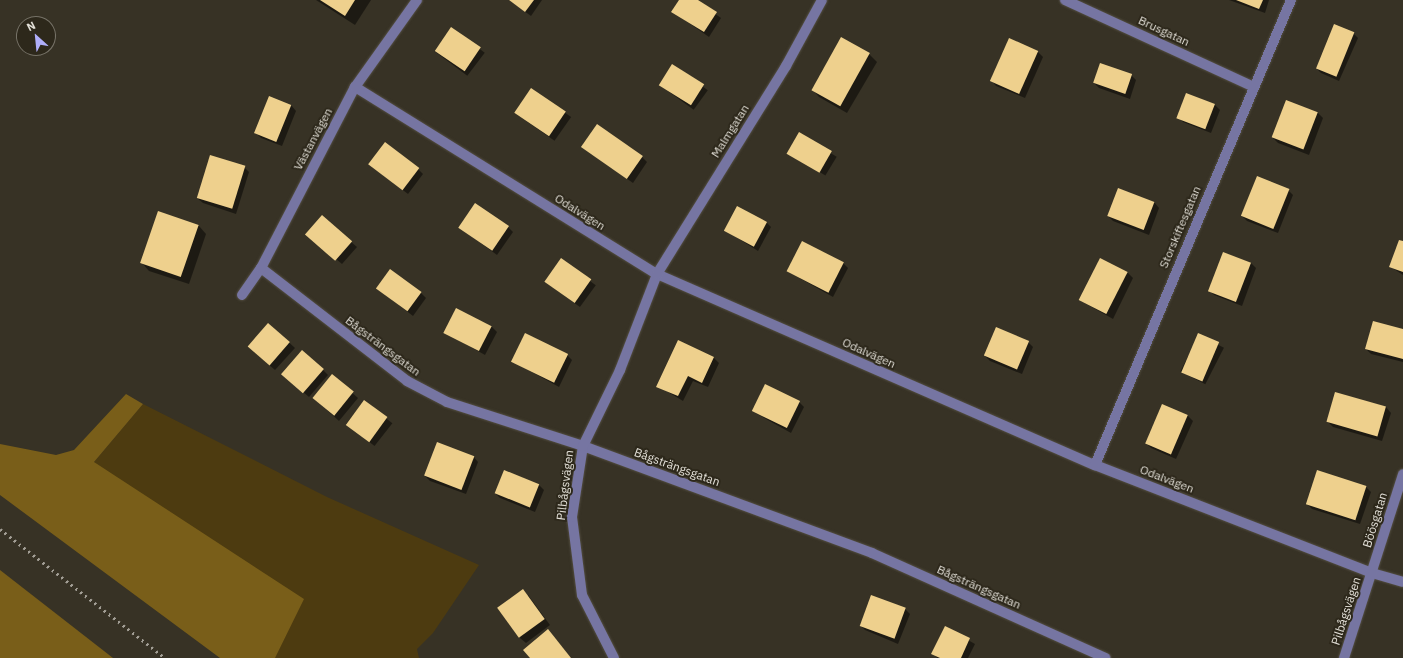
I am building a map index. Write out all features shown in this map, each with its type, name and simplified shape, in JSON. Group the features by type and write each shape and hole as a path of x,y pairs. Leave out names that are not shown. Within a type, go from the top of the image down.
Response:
{"street":[{"name":"Västanvägen","path":"242,295 260,268 355,87 417,0"},
{"name":"Malmgatan","path":"657,274 786,66 822,0"},
{"name":"Brusgatan","path":"1065,0 1252,86"},
{"name":"Storskiftesgatan","path":"1095,465 1252,86 1291,0"},
{"name":"Odalvägen","path":"355,87 657,274 1095,465 1372,573 1403,582"},
{"name":"Bågsträngsgatan","path":"260,268 406,381 447,402 583,446 872,554 1106,658"},
{"name":"Pilbågsvägen","path":"614,658 582,595 572,518 583,446 620,370 657,274"},
{"name":"Böösgatan","path":"1372,573 1403,474"},
{"name":"Pilbågsvägen","path":"1344,658 1372,573"}],"shaded area":[{"path":"126,394 143,404 94,462 304,599 275,658 220,658 0,495 0,444 56,455 74,450"},
{"path":"143,404 327,497 479,565 433,633 417,649 419,658 275,658 94,462"},
{"path":"0,570 113,658 0,658"}],"building":[{"path":"320,0 355,0 345,16"},
{"path":"509,0 534,0 525,12"},
{"path":"679,0 698,0 717,12 704,32 671,12"},
{"path":"1236,0 1263,0 1259,9"},
{"path":"1334,24 1354,32 1336,77 1316,69"},
{"path":"451,27 481,47 465,71 435,51"},
{"path":"841,37 870,53 840,106 811,90"},
{"path":"1009,38 1038,51 1019,94 990,81"},
{"path":"1100,63 1132,74 1125,94 1093,83"},
{"path":"672,64 704,84 691,105 659,85"},
{"path":"531,88 566,111 549,136 514,113"},
{"path":"1186,93 1215,104 1205,129 1176,118"},
{"path":"269,96 291,105 276,142 254,133"},
{"path":"1286,100 1318,112 1303,150 1272,137"},
{"path":"597,124 643,156 627,179 581,147"},
{"path":"799,132 832,151 819,173 786,154"},
{"path":"385,142 419,168 402,190 368,164"},
{"path":"210,155 245,166 232,209 197,198"},
{"path":"1257,176 1289,189 1273,229 1241,216"},
{"path":"1118,188 1154,202 1144,230 1107,216"},
{"path":"475,203 509,226 492,251 458,228"},
{"path":"737,206 767,222 754,247 724,231"},
{"path":"158,211 199,225 181,277 140,263"},
{"path":"322,215 352,241 335,261 305,235"},
{"path":"1399,240 1403,241 1403,272 1389,267"},
{"path":"802,241 844,262 828,293 787,271"},
{"path":"1223,252 1251,263 1236,302 1208,291"},
{"path":"561,258 591,279 575,303 544,282"},
{"path":"1100,258 1128,272 1106,314 1079,300"},
{"path":"390,269 422,292 407,311 376,288"},
{"path":"456,308 492,326 479,351 443,333"},
{"path":"1373,321 1403,329 1403,359 1365,349"},
{"path":"268,323 290,342 270,365 248,346"},
{"path":"996,327 1029,341 1017,370 984,356"},
{"path":"525,333 568,354 554,383 511,362"},
{"path":"1198,333 1219,342 1202,382 1181,373"},
{"path":"678,340 714,357 702,383 688,376 678,396 656,387"},
{"path":"302,350 324,369 303,393 281,374"},
{"path":"332,374 354,392 334,416 312,398"},
{"path":"765,384 800,401 787,428 752,411"},
{"path":"1335,392 1386,407 1377,436 1326,422"},
{"path":"364,400 387,417 369,442 346,425"},
{"path":"1162,404 1188,415 1171,455 1145,444"},
{"path":"437,442 474,456 461,490 424,476"},
{"path":"504,470 539,484 530,507 495,493"},
{"path":"1317,470 1366,486 1355,520 1306,504"},
{"path":"523,589 545,619 519,638 497,608"},
{"path":"871,595 906,608 894,639 860,626"},
{"path":"945,626 970,638 961,658 940,658 931,654"},
{"path":"548,629 571,658 530,658 523,650"}],"railway":[{"path":"0,529 165,658"}]}
